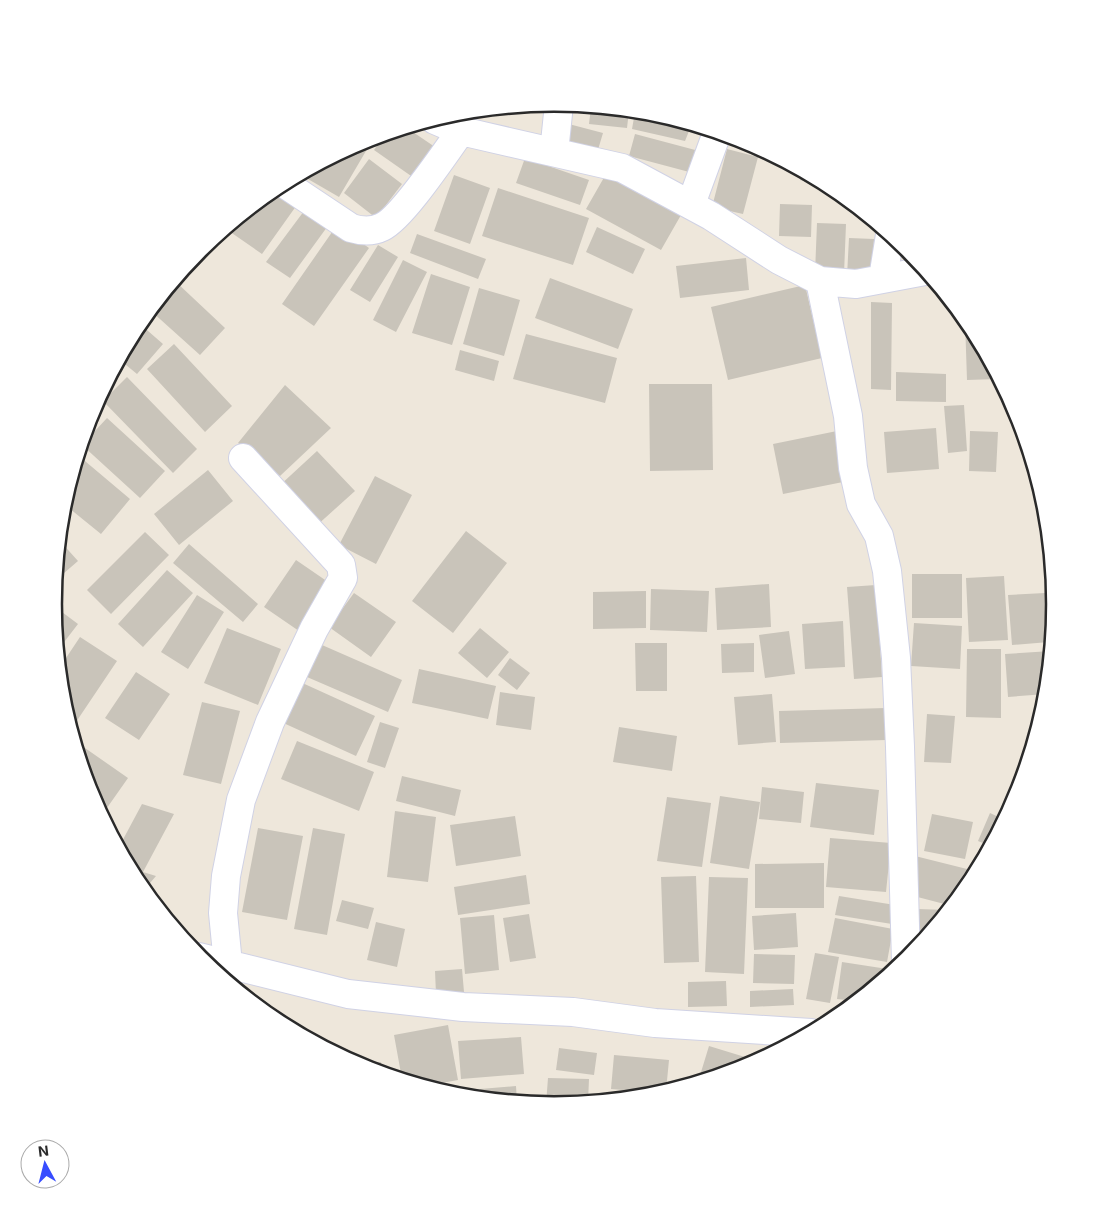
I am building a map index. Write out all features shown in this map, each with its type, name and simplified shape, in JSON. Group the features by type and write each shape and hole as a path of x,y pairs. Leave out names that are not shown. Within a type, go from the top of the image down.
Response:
{"street":[{"path":"554,152 557,112"},
{"path":"446,125 461,132 622,168 690,204 779,260 820,281 856,284 917,272"},
{"path":"292,188 351,228 361,231 375,230 395,218 461,132"},
{"path":"690,204 715,140"},
{"path":"883,278 889,244"},
{"path":"820,281 848,416 852,468 860,504 879,536 887,571 896,658 906,948"},
{"path":"228,964 223,913 226,876 241,800 274,714 314,629 343,578 341,566 243,458"},
{"path":"216,961 348,994 462,1007 573,1012 655,1023 798,1032"}],"building":[{"path":"590,114 628,118 627,128 589,124"},
{"path":"634,119 689,131 685,141 632,129"},
{"path":"565,123 603,133 597,153 560,143"},
{"path":"414,133 435,147 414,178 374,150 377,146"},
{"path":"635,134 699,151 693,173 629,156"},
{"path":"727,149 758,157 743,214 712,207"},
{"path":"367,150 339,197 308,179"},
{"path":"525,158 589,180 580,205 516,183"},
{"path":"369,159 402,184 376,218 344,193"},
{"path":"606,174 681,215 661,250 586,209"},
{"path":"454,175 490,188 470,244 434,231"},
{"path":"498,188 589,218 573,265 482,236"},
{"path":"285,193 299,202 262,254 232,233"},
{"path":"780,204 812,205 811,237 779,236"},
{"path":"307,207 330,223 290,278 266,262"},
{"path":"817,223 846,224 844,274 815,273"},
{"path":"337,225 369,248 314,326 282,304"},
{"path":"597,227 645,249 633,274 586,252"},
{"path":"417,234 486,259 478,279 410,253"},
{"path":"849,238 874,239 872,277 847,276"},
{"path":"378,245 398,257 370,302 350,290"},
{"path":"746,258 749,290 680,298 676,266"},
{"path":"403,260 427,272 396,332 373,320"},
{"path":"431,274 470,287 452,345 412,333"},
{"path":"550,278 633,309 618,349 535,318"},
{"path":"805,285 822,358 728,380 711,307"},
{"path":"180,286 225,328 200,355 156,316"},
{"path":"479,288 520,300 504,356 463,344"},
{"path":"871,302 892,303 891,390 871,389"},
{"path":"146,329 163,344 137,374 125,364"},
{"path":"965,333 992,379 967,380"},
{"path":"526,334 617,358 605,403 513,379"},
{"path":"174,344 232,406 205,432 147,369"},
{"path":"460,350 499,361 494,381 455,370"},
{"path":"896,372 946,374 946,402 896,401"},
{"path":"127,377 197,449 173,473 106,404 110,394"},
{"path":"649,384 712,384 713,470 650,471"},
{"path":"285,385 331,428 280,476 238,443"},
{"path":"964,405 967,451 948,453 944,406"},
{"path":"107,418 165,471 140,498 88,450 94,432"},
{"path":"936,428 939,469 887,473 884,432"},
{"path":"837,431 848,481 783,494 773,444"},
{"path":"970,431 998,432 996,472 969,471"},
{"path":"317,451 355,491 315,527 278,487"},
{"path":"84,460 130,499 101,534 72,510"},
{"path":"208,470 233,501 179,545 154,514"},
{"path":"375,476 412,495 376,564 339,545"},
{"path":"466,531 507,563 453,633 412,601"},
{"path":"145,532 169,555 111,614 87,590"},
{"path":"189,544 258,604 243,622 173,563"},
{"path":"66,548 78,561 64,573"},
{"path":"296,560 331,584 299,631 264,607"},
{"path":"167,570 193,593 143,647 118,624"},
{"path":"912,574 962,574 962,618 912,618"},
{"path":"1004,576 1008,640 969,642 966,578"},
{"path":"769,584 771,627 717,630 715,588"},
{"path":"876,585 882,677 854,679 847,587"},
{"path":"651,589 709,591 707,632 650,630"},
{"path":"646,591 646,628 593,629 593,592"},
{"path":"354,593 396,622 371,657 329,627"},
{"path":"1045,593 1044,642 1012,645 1008,595"},
{"path":"197,595 224,612 188,669 161,652"},
{"path":"63,612 78,624 64,642"},
{"path":"843,621 845,667 805,669 802,624"},
{"path":"914,623 962,626 960,669 911,666"},
{"path":"227,628 281,649 258,705 204,683"},
{"path":"480,628 509,652 487,678 458,653"},
{"path":"789,631 795,674 765,678 759,635"},
{"path":"80,637 117,661 77,721 72,700 66,658"},
{"path":"635,643 667,643 667,691 636,691"},
{"path":"754,643 754,672 722,673 721,644"},
{"path":"322,645 402,680 388,712 307,677"},
{"path":"967,649 1001,649 1001,718 966,717"},
{"path":"1044,651 1038,695 1008,697 1005,654"},
{"path":"510,658 530,673 517,690 498,675"},
{"path":"419,669 496,686 488,719 412,703"},
{"path":"136,672 170,694 139,740 105,718"},
{"path":"298,681 375,716 356,756 279,721"},
{"path":"500,692 535,697 531,730 496,725"},
{"path":"772,694 776,742 738,745 734,697"},
{"path":"202,702 240,711 221,784 183,775"},
{"path":"886,708 886,740 780,743 779,711"},
{"path":"927,714 955,716 951,763 924,762"},
{"path":"380,722 399,728 385,768 367,762"},
{"path":"619,727 677,736 672,771 613,762"},
{"path":"297,741 374,772 359,811 281,779"},
{"path":"84,749 128,778 107,808 100,793"},
{"path":"402,776 461,790 455,816 396,801"},
{"path":"816,783 879,790 874,835 810,827"},
{"path":"762,787 804,792 801,823 759,819"},
{"path":"720,796 760,802 749,869 710,863"},
{"path":"667,797 711,803 702,867 657,861"},
{"path":"142,804 174,814 143,872 156,876 149,884 123,840"},
{"path":"395,811 436,817 428,882 387,877"},
{"path":"990,813 998,817 985,844 978,841"},
{"path":"932,814 973,822 965,859 924,851"},
{"path":"515,816 521,856 456,866 450,825"},
{"path":"258,828 303,836 287,920 242,912"},
{"path":"313,828 345,834 327,935 294,929"},
{"path":"830,838 891,843 886,892 826,887"},
{"path":"915,856 969,870 945,904 906,894"},
{"path":"824,863 824,908 755,908 755,864"},
{"path":"526,875 530,904 458,915 454,887"},
{"path":"696,876 699,962 664,963 661,877"},
{"path":"709,877 748,878 744,974 705,972"},
{"path":"839,896 895,905 892,924 835,915"},
{"path":"342,900 374,908 368,929 336,921"},
{"path":"917,909 940,910 924,929 915,938"},
{"path":"796,913 798,947 754,950 752,916"},
{"path":"529,914 536,958 510,962 503,918"},
{"path":"494,915 499,970 465,974 460,918"},
{"path":"835,918 893,929 887,962 828,952"},
{"path":"376,922 405,929 397,967 367,960"},
{"path":"815,953 839,957 830,1003 806,999"},
{"path":"754,954 795,955 794,984 753,983"},
{"path":"842,962 885,969 847,1000 837,999"},
{"path":"462,969 464,992 436,994 435,971"},
{"path":"726,981 727,1006 688,1007 688,982"},
{"path":"793,989 794,1005 750,1007 750,991"},
{"path":"448,1025 458,1080 441,1083 401,1071 394,1035"},
{"path":"521,1037 524,1074 461,1079 458,1041"},
{"path":"709,1046 746,1057 713,1070 700,1074"},
{"path":"559,1048 597,1053 594,1075 556,1070"},
{"path":"614,1055 669,1060 667,1083 629,1090 611,1089"},
{"path":"548,1078 589,1079 588,1095 547,1096"},
{"path":"516,1086 517,1094 490,1092 480,1089"}]}
